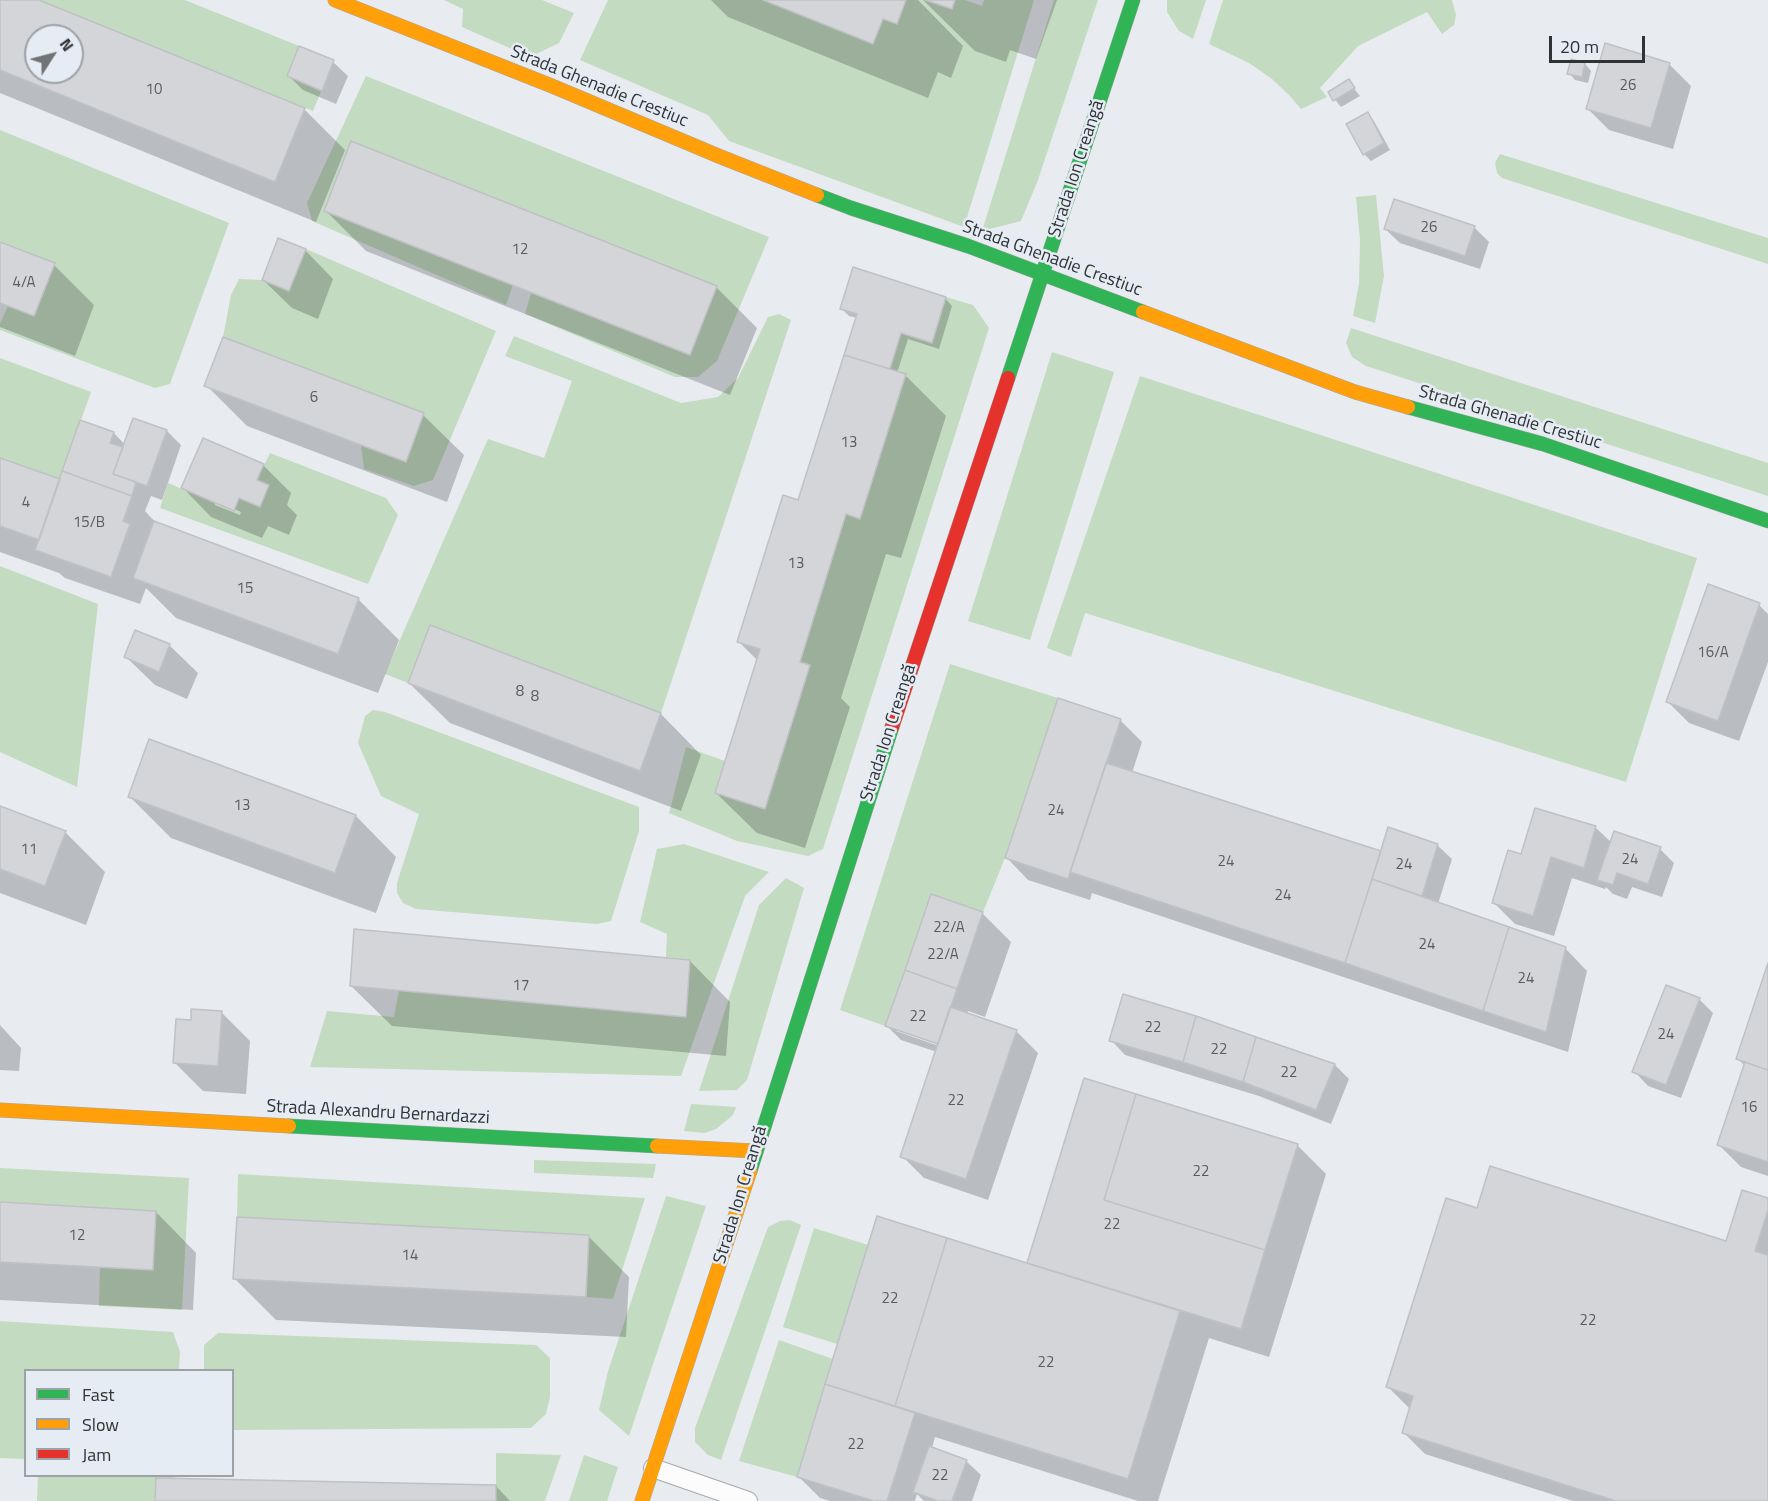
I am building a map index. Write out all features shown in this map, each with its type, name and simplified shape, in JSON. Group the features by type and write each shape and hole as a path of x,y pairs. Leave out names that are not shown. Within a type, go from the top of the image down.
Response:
{"street":[{"name":"Strada Ghenadie Crestiuc","path":"335,0 851,208 968,246 1355,392 1543,444 1768,520"},
{"name":"Strada Ion Creangă","path":"642,1501 926,619 1133,0"},
{"name":"Strada Alexandru Bernardazzi","path":"0,1110 755,1151"}],"lane":[{"path":"653,1468 748,1501"}],"green space":[{"path":"39,0 185,0 334,60 313,111"},
{"path":"444,0 542,0 574,13 559,43 530,57 462,27 463,9"},
{"path":"608,0 763,0 873,44 883,19 897,24 906,0 925,0 952,9 955,0 965,0 982,6 984,0 1034,0 964,227 729,141 708,115 580,60"},
{"path":"1054,0 1098,0 1038,180 1021,221 982,231"},
{"path":"1167,0 1206,0 1193,39 1179,31 1167,12"},
{"path":"1223,0 1452,0 1456,15 1454,25 1442,34 1427,12 1358,46 1320,88 1327,97 1301,109 1272,79 1249,63 1209,44"},
{"path":"366,76 769,237 717,361 698,377 675,377 525,314 531,293 689,355 716,286 352,142 324,211 513,285 506,305 312,221 307,203"},
{"path":"0,130 229,223 170,384 155,388 0,330 0,324 8,306 35,316 55,264 0,242"},
{"path":"1500,154 1768,238 1768,264 1502,178 1497,173 1495,163"},
{"path":"1376,195 1384,276 1375,323 1353,316 1359,283 1360,240 1356,197"},
{"path":"306,249 496,331 433,480 414,486 364,469 361,445 406,462 424,413 223,337 231,295 239,279 262,280 289,291"},
{"path":"946,297 973,305 989,328 823,849 808,856 737,841 669,813 686,747 725,761 715,793 765,808 810,666 800,662 846,514 860,518 906,375 890,369 901,333 932,343"},
{"path":"779,314 791,320 661,713 430,625 408,683 385,674 488,439 544,458 572,381 505,356 514,336 681,403 718,397 738,378 768,317"},
{"path":"1351,328 1768,463 1768,496 1366,366 1352,357 1346,343"},
{"path":"1052,352 1114,372 1030,640 968,621"},
{"path":"0,358 91,392 60,479 0,458"},
{"path":"1140,376 1697,558 1626,782 1085,613 1071,657 1047,648"},
{"path":"270,453 386,498 398,515 368,584 160,508 168,483 233,511 239,498 260,507 269,486 257,480"},
{"path":"0,566 98,604 77,787 0,752"},
{"path":"950,664 1058,698 1005,858 983,912 931,894 885,1026 840,1010"},
{"path":"373,710 385,712 639,807 639,831 611,921 597,924 416,909 403,903 397,893 397,883 419,814 381,796 358,743 365,716"},
{"path":"684,844 769,872 745,896 681,1076 310,1067 327,1011 394,1017 399,990 685,1016 690,960 666,957 667,934 640,922 657,849"},
{"path":"786,878 804,888 747,1080 737,1090 699,1091 759,905"},
{"path":"691,1104 736,1107 733,1115 716,1129 705,1133 684,1131"},
{"path":"534,1160 656,1164 653,1178 534,1173"},
{"path":"0,1168 189,1178 182,1310 99,1306 100,1267 153,1270 156,1211 0,1202"},
{"path":"238,1174 645,1198 613,1299 586,1297 588,1235 237,1217"},
{"path":"666,1196 706,1206 629,1436 599,1410 608,1371"},
{"path":"790,1220 801,1225 721,1460 708,1455 695,1442 695,1428 768,1227 780,1221"},
{"path":"814,1228 868,1245 837,1344 783,1327"},
{"path":"0,1321 173,1332 180,1352 179,1369 24,1369 24,1459 0,1458"},
{"path":"218,1333 536,1345 550,1358 550,1397 546,1414 531,1428 234,1430 234,1369 204,1369 204,1345"},
{"path":"779,1340 833,1359 797,1477 739,1461"},
{"path":"496,1453 561,1455 545,1501 496,1501"},
{"path":"584,1455 618,1467 607,1501 569,1501"},
{"path":"38,1477 175,1477 156,1478 155,1501 37,1501"}],"building":[{"path":"0,0 39,0 305,108 275,182 34,84 84,84 84,24 24,24 24,80 0,70"},
{"path":"763,0 906,0 897,24 883,19 873,44"},
{"path":"925,0 955,0 952,9"},
{"path":"1605,43 1670,63 1651,128 1586,109"},
{"path":"299,46 334,60 322,91 287,76"},
{"path":"1571,59 1585,63 1582,77 1567,74"},
{"path":"1349,79 1355,88 1333,101 1328,92"},
{"path":"1368,112 1384,143 1363,155 1346,124"},
{"path":"351,141 717,286 690,355 324,211"},
{"path":"1394,199 1475,226 1465,256 1384,229"},
{"path":"278,238 306,249 289,291 262,280"},
{"path":"0,242 55,263 34,316 0,303"},
{"path":"853,267 946,297 932,343 901,333 890,369 844,355 857,314 840,309"},
{"path":"223,337 424,413 406,462 204,386"},
{"path":"844,355 906,374 860,519 846,514 800,662 810,665 765,809 715,793 760,649 737,642 783,495 798,500"},
{"path":"133,418 167,430 147,486 113,474"},
{"path":"80,420 114,432 110,443 123,447 113,474 136,482 132,496 62,471"},
{"path":"203,438 264,464 257,480 269,485 260,507 239,498 234,511 181,488"},
{"path":"0,458 60,479 39,540 0,526"},
{"path":"62,471 132,496 123,521 130,524 111,577 35,550"},
{"path":"154,521 359,598 338,654 133,578"},
{"path":"1708,584 1760,603 1718,721 1666,702"},
{"path":"430,625 661,713 640,771 408,683"},
{"path":"135,630 170,644 159,672 124,657"},
{"path":"1058,698 1121,719 1068,879 1005,858"},
{"path":"149,739 356,815 335,873 128,797"},
{"path":"1106,763 1381,851 1345,963 1070,872"},
{"path":"0,806 66,831 45,886 0,869"},
{"path":"1535,808 1596,826 1584,868 1551,857 1533,916 1492,903 1508,850 1521,854"},
{"path":"1388,827 1438,844 1422,896 1372,879"},
{"path":"1614,831 1661,847 1648,884 1617,873 1613,885 1597,880"},
{"path":"1372,879 1509,927 1483,1011 1345,963"},
{"path":"931,894 983,912 957,989 905,970"},
{"path":"1509,927 1566,947 1546,1032 1483,1011"},
{"path":"354,929 690,960 686,1017 350,986"},
{"path":"1768,963 1768,1070 1736,1059"},
{"path":"905,970 957,989 938,1044 885,1026"},
{"path":"1666,985 1700,998 1666,1085 1632,1072"},
{"path":"1123,994 1196,1016 1183,1062 1109,1041"},
{"path":"950,1007 1017,1030 966,1179 900,1157"},
{"path":"191,1009 222,1011 218,1066 173,1063 176,1019 191,1020"},
{"path":"1196,1016 1256,1037 1243,1082 1183,1062"},
{"path":"1256,1037 1335,1064 1316,1110 1243,1082"},
{"path":"1745,1062 1768,1070 1768,1162 1717,1145"},
{"path":"1084,1078 1136,1094 1104,1200 1265,1250 1241,1329 1027,1263"},
{"path":"1136,1094 1298,1144 1265,1250 1104,1200"},
{"path":"1490,1166 1726,1241 1742,1190 1768,1198 1768,1210 1755,1251 1768,1255 1768,1501 1616,1501 1402,1433 1413,1396 1386,1387 1446,1198 1477,1208"},
{"path":"0,1202 156,1211 153,1270 0,1262"},
{"path":"877,1216 947,1238 895,1406 825,1384"},
{"path":"237,1217 589,1235 586,1297 233,1279"},
{"path":"947,1238 1180,1311 1128,1479 895,1406"},
{"path":"825,1384 915,1413 887,1501 874,1501 797,1477"},
{"path":"929,1446 967,1460 952,1501 938,1501 913,1492"},
{"path":"156,1478 496,1485 496,1501 155,1501"}],"traffic: fast":[{"path":"1008,378 1133,0"},
{"path":"817,195 968,246 1143,312"},
{"path":"1408,407 1543,444 1768,521"},
{"path":"750,1171 892,727"},
{"path":"289,1126 657,1146"}],"traffic: slow":[{"path":"335,0 817,195"},
{"path":"1143,312 1355,392 1408,407"},
{"path":"0,1110 289,1126"},
{"path":"657,1146 755,1151"},
{"path":"642,1501 750,1171"}],"traffic: jam":[{"path":"892,727 1008,378"}]}
